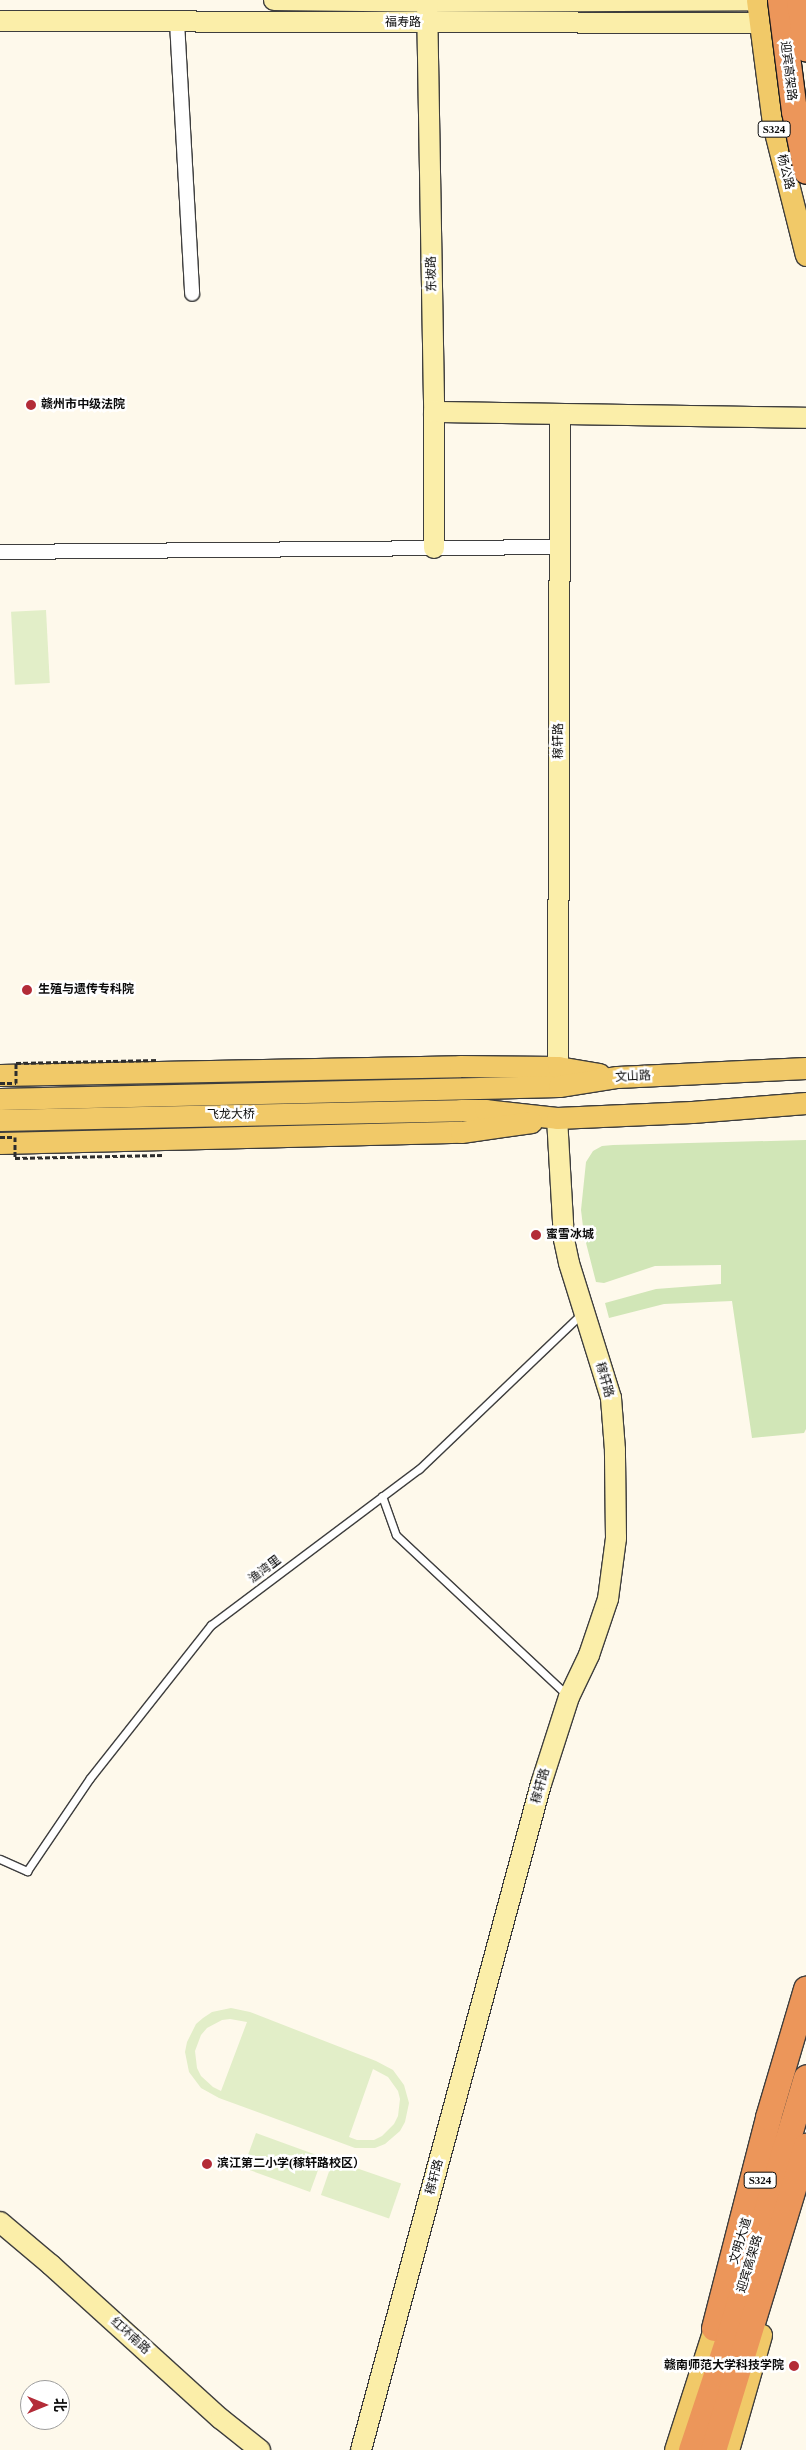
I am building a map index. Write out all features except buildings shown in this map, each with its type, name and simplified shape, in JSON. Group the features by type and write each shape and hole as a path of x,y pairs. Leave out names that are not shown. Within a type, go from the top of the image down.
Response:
{"highway":[{"name":"迎宾高架路","path":"780,0 794,111 806,171"},
{"name":"迎宾高架路","path":"799,0 806,49"},
{"path":"714,2328 768,2116 806,1989"},
{"name":"迎宾高架路","path":"691,2450 728,2339 806,2077"},
{"name":"迎宾高架路","path":"713,2450 806,2146"}],"main road":[{"name":"杨公路","path":"757,0 758,24 773,124 806,254"},
{"path":"0,1074 450,1066 558,1067 617,1077"},
{"name":"文山路","path":"461,1100 617,1077 806,1068"},
{"name":"飞龙大桥","path":"0,1099 461,1100"},
{"path":"461,1100 485,1110 557,1118"},
{"name":"飞龙大桥","path":"0,1120 461,1100"},
{"path":"0,1144 461,1132 557,1118 692,1112 806,1103"},
{"name":"文明大道","path":"674,2450 806,2031"},
{"path":"728,2450 806,2188"}],"street":[{"name":"福寿路","path":"274,0 762,0"},
{"name":"东坡路","path":"427,1 434,412 434,548"},
{"name":"福寿路","path":"0,21 428,23 667,21 758,24 806,19"},
{"path":"177,22 192,294"},
{"path":"434,412 806,418"},
{"name":"稼轩路","path":"558,1067 560,415"},
{"path":"0,552 560,547"},
{"name":"稼轩路","path":"361,2450 541,1784 569,1697 589,1655 608,1599 616,1538 615,1450 611,1398 564,1239 557,1118"},
{"name":"红环南路","path":"0,2222 51,2264 221,2419 260,2450"}],"lane":[{"name":"渔湾里","path":"0,1859 27,1871 90,1778 211,1625 419,1469 584,1311"},
{"path":"382,1496 396,1534 569,1697"}],"path":[{"path":"0,1083 16,1083 16,1063 158,1060"},
{"path":"0,1137 15,1137 15,1158 163,1155"}],"green space":[{"path":"46,610 50,683 15,685 11,612"},
{"path":"806,1140 806,1429 804,1433 752,1438 732,1301 664,1304 609,1318 605,1303 656,1289 721,1284 721,1265 655,1266 604,1283 596,1282 584,1235 581,1210 586,1162 593,1151 602,1146"},
{"path":"231,2008 250,2012 376,2061 393,2070 404,2085 409,2103 405,2122 400,2131 385,2144 375,2148 355,2148 219,2098 201,2088 189,2072 185,2052 187,2042 196,2024 212,2012","holes":["230,2019 247,2022 221,2091 213,2087 201,2076 197,2068 195,2051 201,2035 207,2028 222,2020","373,2069 388,2077 398,2091 400,2099 398,2116 394,2124 382,2136 374,2140 357,2140 349,2137"]},
{"path":"256,2133 323,2157 310,2192 243,2168"},
{"path":"333,2160 401,2183 389,2218 321,2195"}],"place":[{"name":"赣州市中级法院","path":"31,405"},
{"name":"生殖与遗传专科院","path":"27,990"},
{"name":"蜜雪冰城","path":"536,1235"},
{"name":"滨江第二小学(稼轩路校区）","path":"207,2164"},
{"name":"赣南师范大学科技学院","path":"794,2366"}]}
